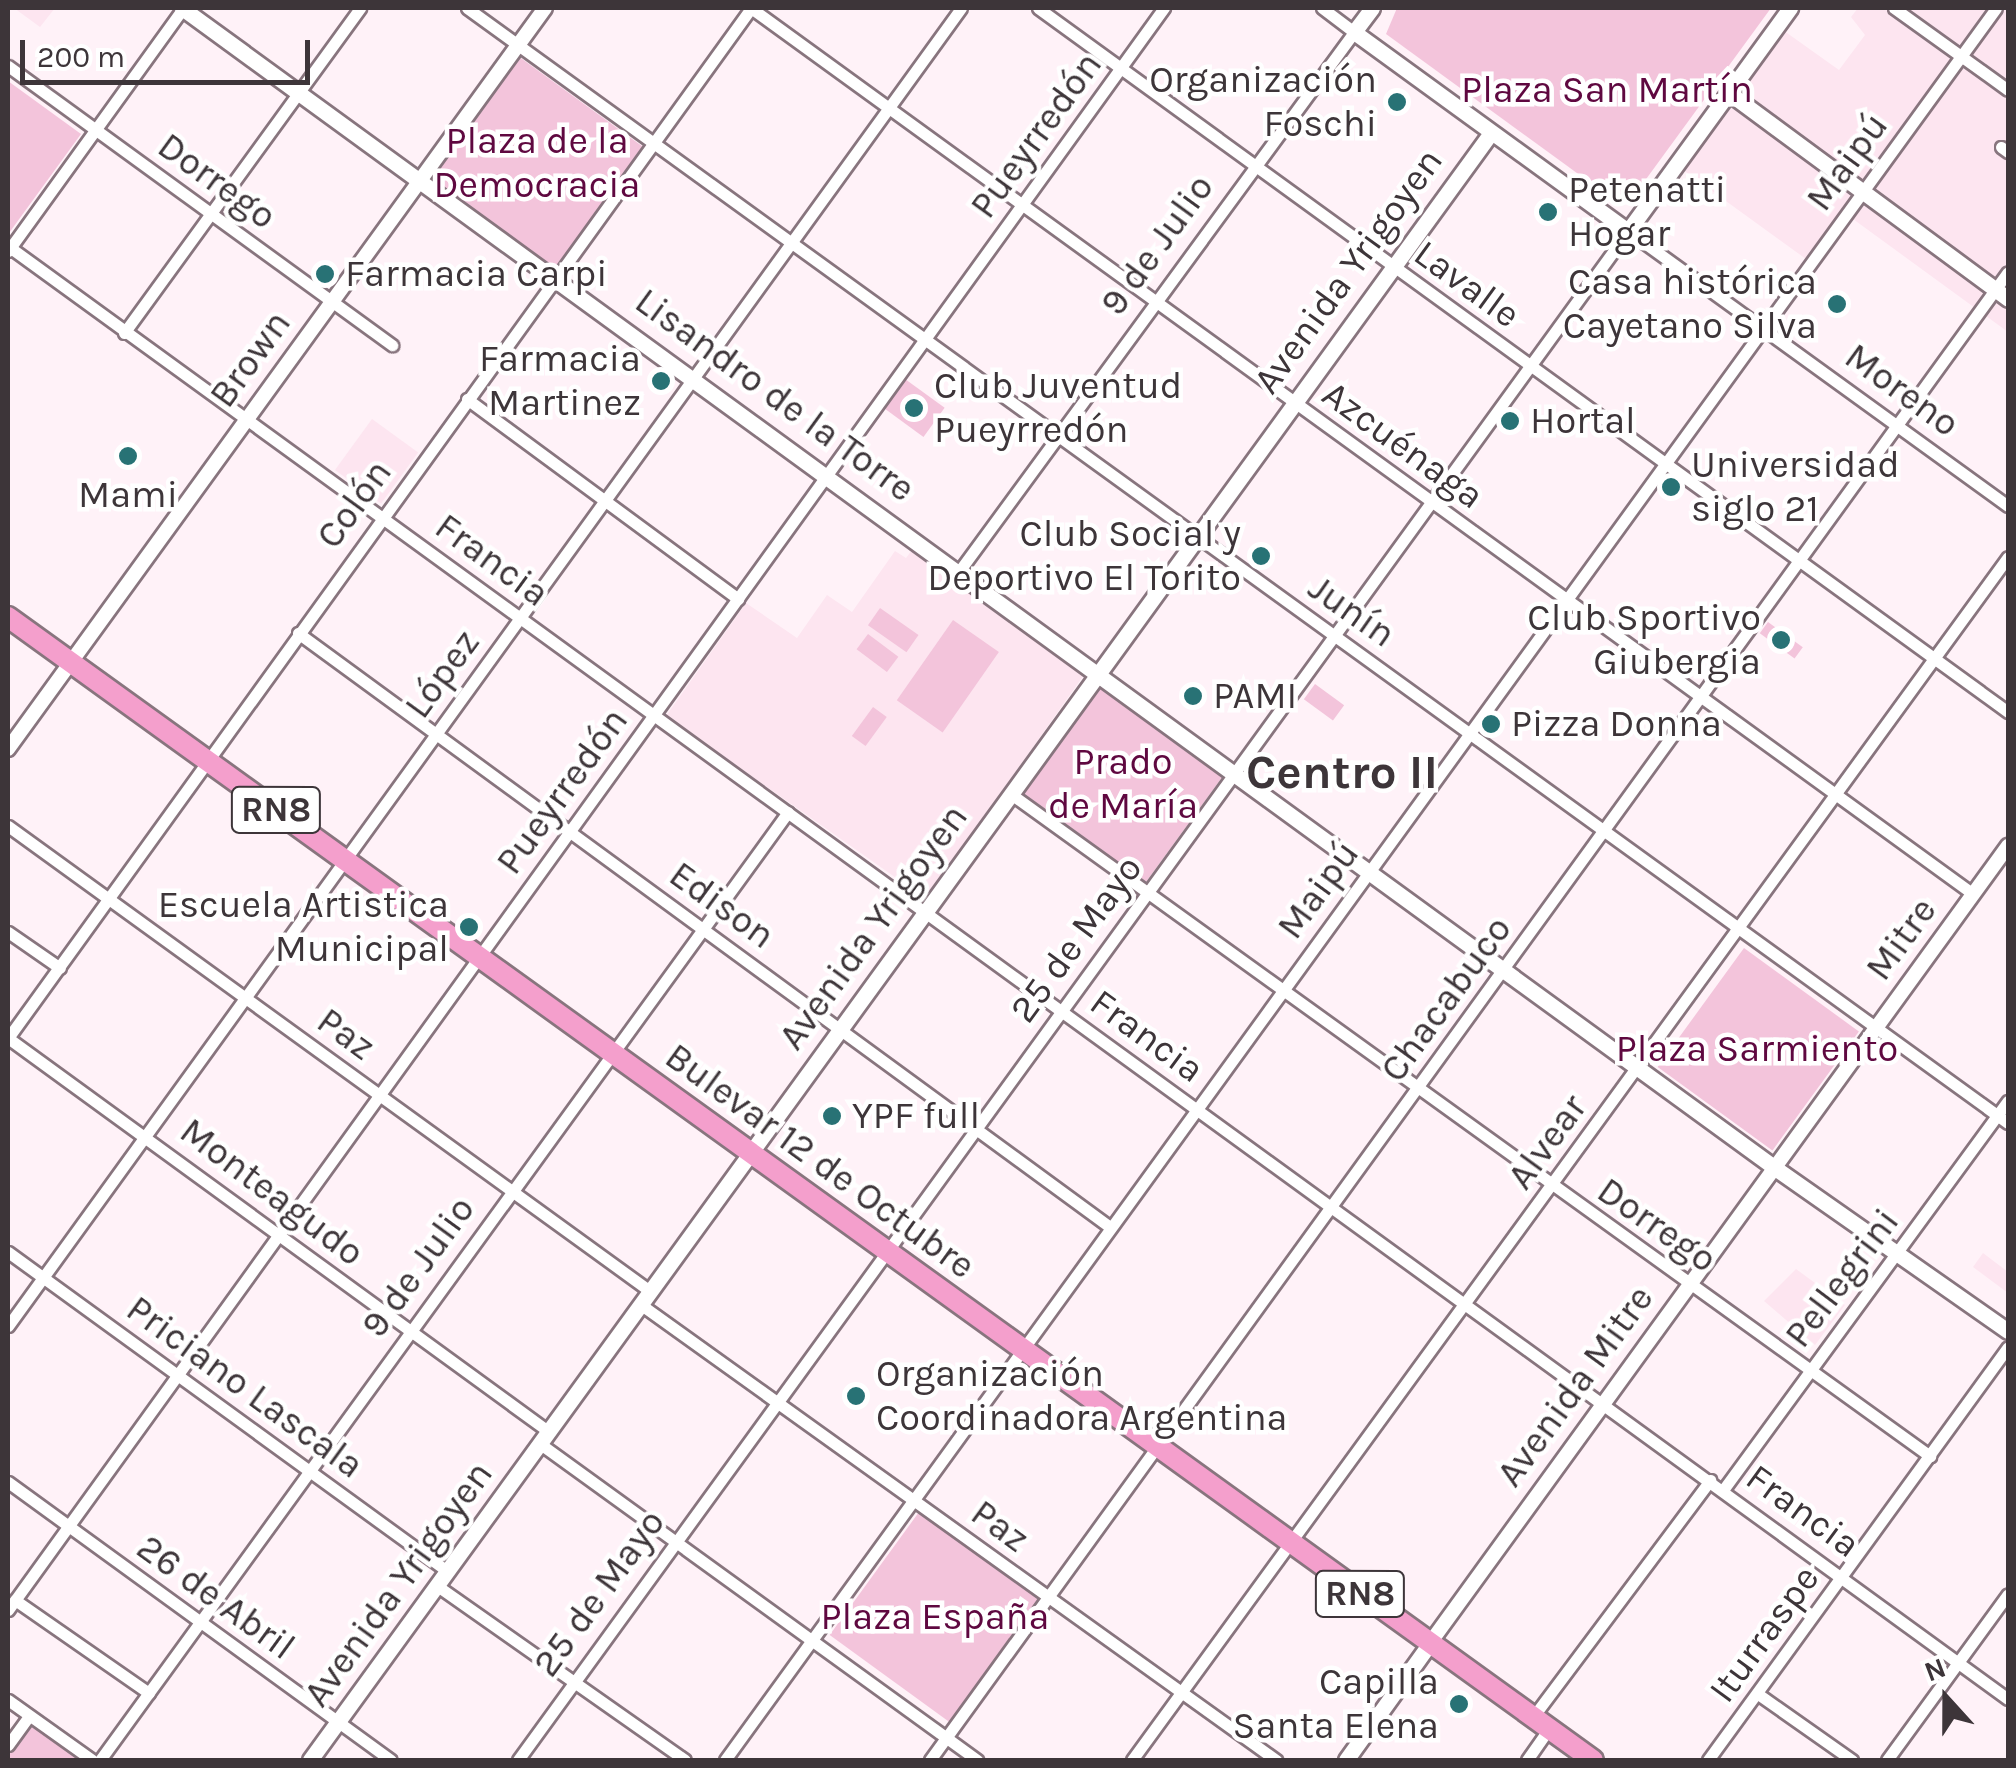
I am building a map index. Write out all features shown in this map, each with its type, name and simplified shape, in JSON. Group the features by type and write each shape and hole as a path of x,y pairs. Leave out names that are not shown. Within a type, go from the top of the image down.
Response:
{"highway":[{"name":"Bulevar 12 de Octubre","path":"8,617 1593,1760"}],"main road":[{"name":"Lisandro de la Torre","path":"182,8 556,275 1775,1168 2008,1330"},
{"name":"9 de Julio","path":"1354,32 1372,8"},
{"name":"25 de Mayo","path":"1628,231 1790,8"},
{"name":"Moreno","path":"1354,32 1628,231"},
{"path":"1728,93 2002,295"},
{"name":"Avenida Yrigoyen","path":"310,1760 1490,134"},
{"path":"1346,1760 1430,1644"}],"street":[{"path":"8,248 182,8"},
{"path":"124,334 360,8"},
{"name":"Junín","path":"467,8 2003,1120"},
{"name":"Brown","path":"8,748 545,8"},
{"name":"Azcuénaga","path":"751,8 1974,894"},
{"name":"Colón","path":"8,1038 751,8"},
{"name":"López","path":"8,1326 961,8"},
{"name":"Lavalle","path":"1038,8 2008,712"},
{"name":"Pueyrredón","path":"12,1605 1164,8"},
{"name":"Moreno","path":"1322,8 1354,32"},
{"path":"1894,8 2008,90"},
{"name":"Maipú","path":"725,1760 1996,8"},
{"name":"9 de Julio","path":"960,570 1354,32"},
{"name":"Dorrego","path":"8,66 392,345"},
{"name":"Moreno","path":"1628,231 2008,506"},
{"name":"25 de Mayo","path":"518,1760 1628,231"},
{"name":"Francia","path":"8,248 2008,1699"},
{"name":"Chacabuco","path":"930,1760 1799,560 1896,428 2002,295 2008,272"},
{"path":"467,399 738,599"},
{"name":"Alvear","path":"1132,1760 2008,557"},
{"name":"Edison","path":"298,633 1110,1227"},
{"name":"Dorrego","path":"1011,794 1930,1456"},
{"name":"9 de Julio","path":"100,1760 788,812"},
{"name":"Paz","path":"8,826 514,1191 778,1402 1276,1760"},
{"name":"Mitre","path":"1775,1168 2008,846"},
{"path":"8,932 60,968"},
{"name":"Monteagudo","path":"8,1038 146,1135 410,1333 678,1542 977,1760"},
{"name":"Pellegrini","path":"1723,1490 1899,1252 2003,1120 2008,1101"},
{"name":"Avenida Mitre","path":"1430,1644 1775,1168"},
{"name":"Priciano Lascala","path":"8,1252 446,1570"},
{"name":"Iturraspe","path":"1708,1760 2008,1348"},
{"path":"1527,1760 1541,1723 1710,1480"},
{"path":"8,1504 13,1486"},
{"name":"26 de Abril","path":"13,1486 391,1760"},
{"path":"436,1585 685,1760"},
{"path":"1888,1760 2008,1594"},
{"path":"12,1605 149,1693"},
{"path":"1758,1694 1852,1760"},
{"path":"8,1700 92,1760"},
{"path":"8,1745 29,1716"}],"shaded area":[{"path":"14,8 55,8 40,27"},
{"path":"1858,8 2008,8 2008,332 1842,211 1806,259 1679,167 1780,28 1839,70 1865,35 1851,17"},
{"path":"372,419 418,453 381,503 335,470"},
{"path":"912,550 1086,672 926,899 666,716 746,603 797,638 827,595 852,612 895,551 906,558"},
{"path":"1983,1253 2008,1272 2008,1293 1973,1267"},
{"path":"1796,1269 1845,1305 1815,1345 1764,1301"}],"green space":[{"name":"Plaza San Martín","path":"1397,8 1771,8 1633,197 1614,200 1386,34"},
{"name":"Plaza de la Democracia","path":"518,56 645,148 557,270 430,177"},
{"path":"8,81 81,134 9,233 8,232"},
{"name":"Club Juventud Pueyrredón","path":"905,379 945,408 923,437 884,408"},
{"path":"880,608 919,635 906,652 868,625"},
{"path":"953,620 999,652 943,732 897,700"},
{"name":"Club Sportivo Giubergia","path":"1768,622 1803,647 1795,659 1760,633"},
{"path":"868,634 898,657 887,672 857,649"},
{"path":"1315,684 1344,705 1333,721 1304,699"},
{"name":"Prado de María","path":"1100,685 1224,775 1146,883 1022,793"},
{"path":"873,707 887,717 866,746 852,736"},
{"name":"Plaza Sarmiento","path":"1744,948 1859,1031 1772,1150 1658,1067"},
{"name":"Plaza España","path":"919,1512 1039,1599 949,1722 830,1635"},
{"path":"29,1716 92,1760 8,1760 8,1746"}],"place":[{"name":"Organización Foschi","path":"1397,102"},
{"name":"Petenatti Hogar","path":"1548,212"},
{"name":"Farmacia Carpi","path":"325,274"},
{"name":"Casa histórica Cayetano Silva","path":"1837,304"},
{"name":"Farmacia Martinez","path":"661,381"},
{"name":"Club Juventud Pueyrredón","path":"914,408"},
{"name":"Hortal","path":"1510,421"},
{"name":"Mami","path":"128,456"},
{"name":"Universidad siglo 21","path":"1671,487"},
{"name":"Club Social y Deportivo El Torito","path":"1261,556"},
{"name":"Club Sportivo Giubergia","path":"1781,640"},
{"name":"PAMI","path":"1193,696"},
{"name":"Pizza Donna","path":"1491,724"},
{"name":"Escuela Artistica Municipal","path":"469,927"},
{"name":"YPF full","path":"832,1116"},
{"name":"Organización Coordinadora Argentina","path":"856,1396"},
{"name":"Capilla Santa Elena","path":"1459,1704"}],"district":[{"name":"Centro II","path":"1342,773"}]}
